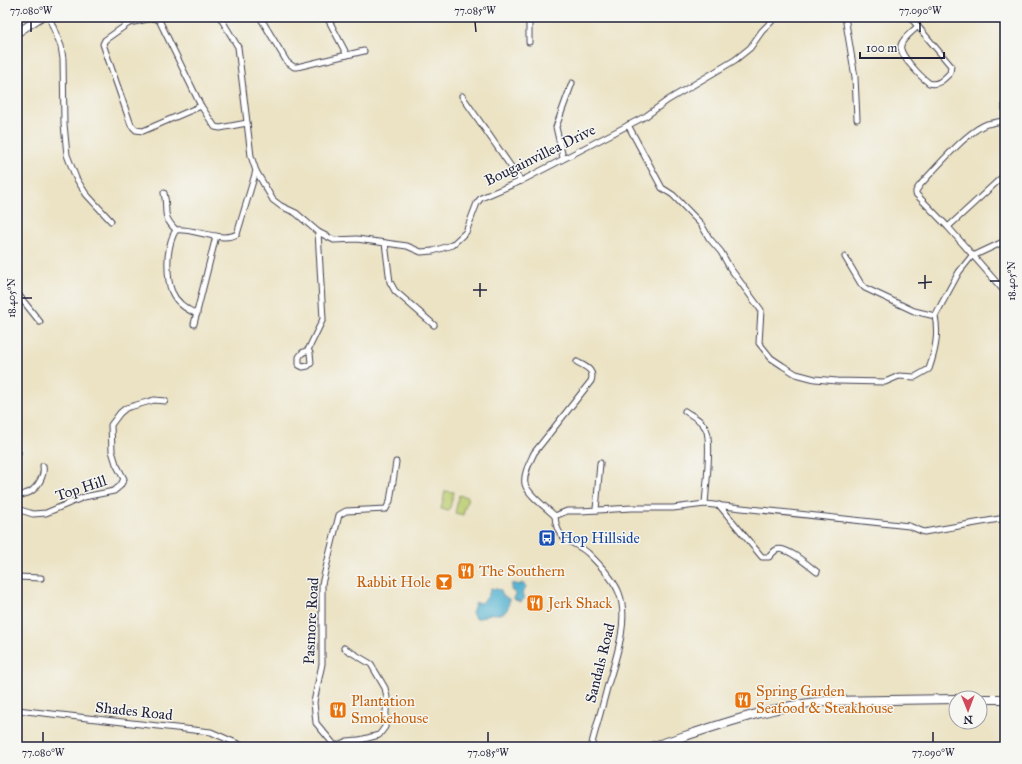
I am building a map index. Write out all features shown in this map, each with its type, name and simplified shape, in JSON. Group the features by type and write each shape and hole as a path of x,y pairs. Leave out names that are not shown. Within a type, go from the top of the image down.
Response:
{"main road":[{"path":"650,747 736,720 804,703 825,701 948,699"},
{"path":"988,699 1005,699"}],"street":[{"path":"17,33 41,17"},
{"path":"48,17 61,46 63,59 64,124 67,155 76,178 86,194 112,221"},
{"path":"126,17 129,23"},
{"name":"Bougainvillea Drive","path":"220,17 238,47 251,156 256,171 273,200 281,206 296,213 318,232 334,240 357,239 407,246 421,252 433,251 452,245 466,232 477,203 481,198 521,181 646,116 668,100 735,60 750,48 762,31 776,17"},
{"path":"260,17 287,62 297,67 364,51"},
{"path":"327,17 347,55"},
{"path":"529,17 529,42"},
{"path":"845,17 855,77 857,119"},
{"path":"910,17 918,26 951,66 952,70 950,73 939,83 928,83 901,52 901,44 903,40 918,26"},
{"path":"201,106 143,131 136,130 131,125 103,44 105,40 129,23 153,18 159,20 201,106 215,127 220,128 247,123"},
{"path":"563,158 556,127 572,83"},
{"path":"462,96 521,181"},
{"path":"1005,101 1005,109"},
{"path":"1004,289 916,194 916,191 920,185 969,136 987,124 995,124 1005,120"},
{"path":"628,125 662,188 673,195 701,224 709,238 721,252 730,268 761,310 759,343 771,358 796,374 815,379 837,381 885,382 899,376 915,377 929,369 938,336 935,316 959,272 971,257 1005,240"},
{"path":"164,193 165,214 168,222 176,230 230,237 237,234 256,171"},
{"path":"948,227 1005,176"},
{"path":"176,230 169,248 167,276 170,288 176,300 186,309 197,314"},
{"path":"308,350 323,319 318,232"},
{"path":"194,324 216,236"},
{"path":"385,243 390,282 394,291 434,326"},
{"path":"845,256 860,284 865,288 914,311 935,316"},
{"path":"17,293 40,322"},
{"path":"577,362 589,368 591,371 591,381 534,453 528,466 525,483 530,493 555,516 567,511 672,508 705,504 910,526 924,532 1005,518"},
{"name":"Top Hill","path":"17,510 33,514 46,513 84,496 114,491 120,486 124,479 116,464 112,452 111,425 126,408 154,400 165,401"},
{"path":"685,411 701,422 707,430 709,444 705,504"},
{"name":"Pasmore Road","path":"336,747 316,724 314,702 322,664 322,584 339,515 346,511 386,509 390,501 396,462"},
{"path":"596,510 600,463"},
{"path":"17,496 29,492 40,483 44,469 43,466"},
{"path":"719,505 762,556 769,557 776,550 782,549 789,552 817,572"},
{"name":"Sandals Road","path":"555,516 556,527 562,536 588,553 605,571 619,592 623,609 623,626 619,639 619,646 590,747"},
{"path":"17,577 41,578"},
{"path":"336,747 347,741 360,740 380,735 385,727 387,697 385,688 371,664 344,648"},
{"name":"Shades Road","path":"17,710 211,732 245,747"},
{"path":"350,747 360,740"}],"green space":[{"path":"445,491 454,492 449,511 441,509"},
{"path":"459,495 468,497 463,515 455,513"}],"water":[{"path":"512,583 520,585 521,583 525,585 526,588 522,593 525,598 521,602 515,600 513,597 516,596 516,594 511,590"},
{"path":"491,588 501,590 503,596 509,599 507,610 500,614 491,614 481,618 475,618 472,613 475,603 484,601"}],"place":[{"name":"Hop Hillside","path":"547,538"},
{"name":"The Southern","path":"466,571"},
{"name":"Rabbit Hole","path":"444,582"},
{"name":"Jerk Shack","path":"535,603"},
{"name":"Spring Garden Seafood & Steakhouse","path":"743,700"},
{"name":"Plantation Smokehouse","path":"338,710"}]}
